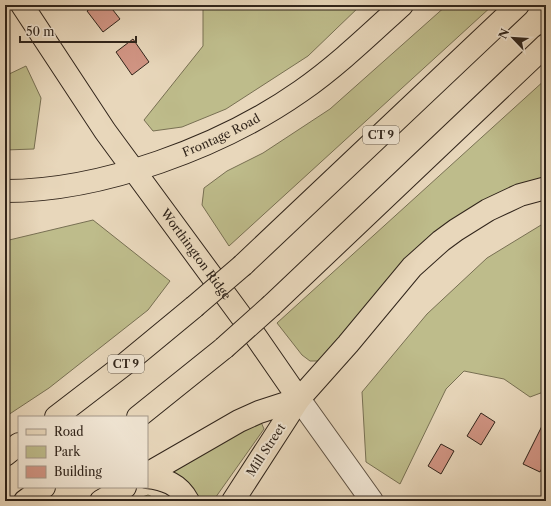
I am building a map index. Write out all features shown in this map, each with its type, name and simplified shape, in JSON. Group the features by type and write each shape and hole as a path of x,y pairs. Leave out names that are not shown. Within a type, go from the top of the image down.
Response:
{"main road":[{"name":"Worthington Ridge","path":"22,5 89,108 252,331 299,399"},
{"name":"Frontage Road","path":"5,190 39,189 66,186 101,178 133,170 169,158 216,138 256,119 306,88 402,5"},
{"name":"CT 9","path":"57,416 132,359 243,265 518,5"},
{"path":"139,416 224,348 272,305 546,45"},
{"name":"Mill Street","path":"233,501 299,399 348,344 409,270 441,242 476,216 520,195 546,188"},
{"path":"148,474 239,421 259,412 299,399"},
{"path":"5,446 18,444"},
{"path":"5,455 18,445"},
{"path":"148,475 172,484 180,489 188,501"},
{"path":"25,501 43,488"},
{"path":"101,501 123,488"}],"street":[{"name":"Worthington Ridge","path":"299,399 372,501"}],"green space":[{"path":"203,5 361,5 308,56 226,109 182,127 153,131 144,120 203,46"},
{"path":"447,5 493,5 229,246 202,205 204,188 227,171 263,153 330,109"},
{"path":"26,66 41,98 34,149 5,150 5,76"},
{"path":"546,79 546,182 482,206 320,361 310,361 302,355 277,323"},
{"path":"93,220 170,281 148,310 49,388 5,417 5,241"},
{"path":"546,222 546,391 530,397 504,379 464,371 446,389 400,484 366,462 362,392 427,314 487,258"},
{"path":"261,422 264,429 213,501 198,501 168,475 251,424"},
{"path":"148,495 162,501 131,501"}],"building":[{"path":"95,5 109,5 120,19 103,32 87,11"},
{"path":"133,39 149,62 132,75 116,52"},
{"path":"481,413 495,422 481,445 467,436"},
{"path":"546,418 546,460 540,472 523,464"},
{"path":"441,444 454,451 441,474 428,466"}]}
